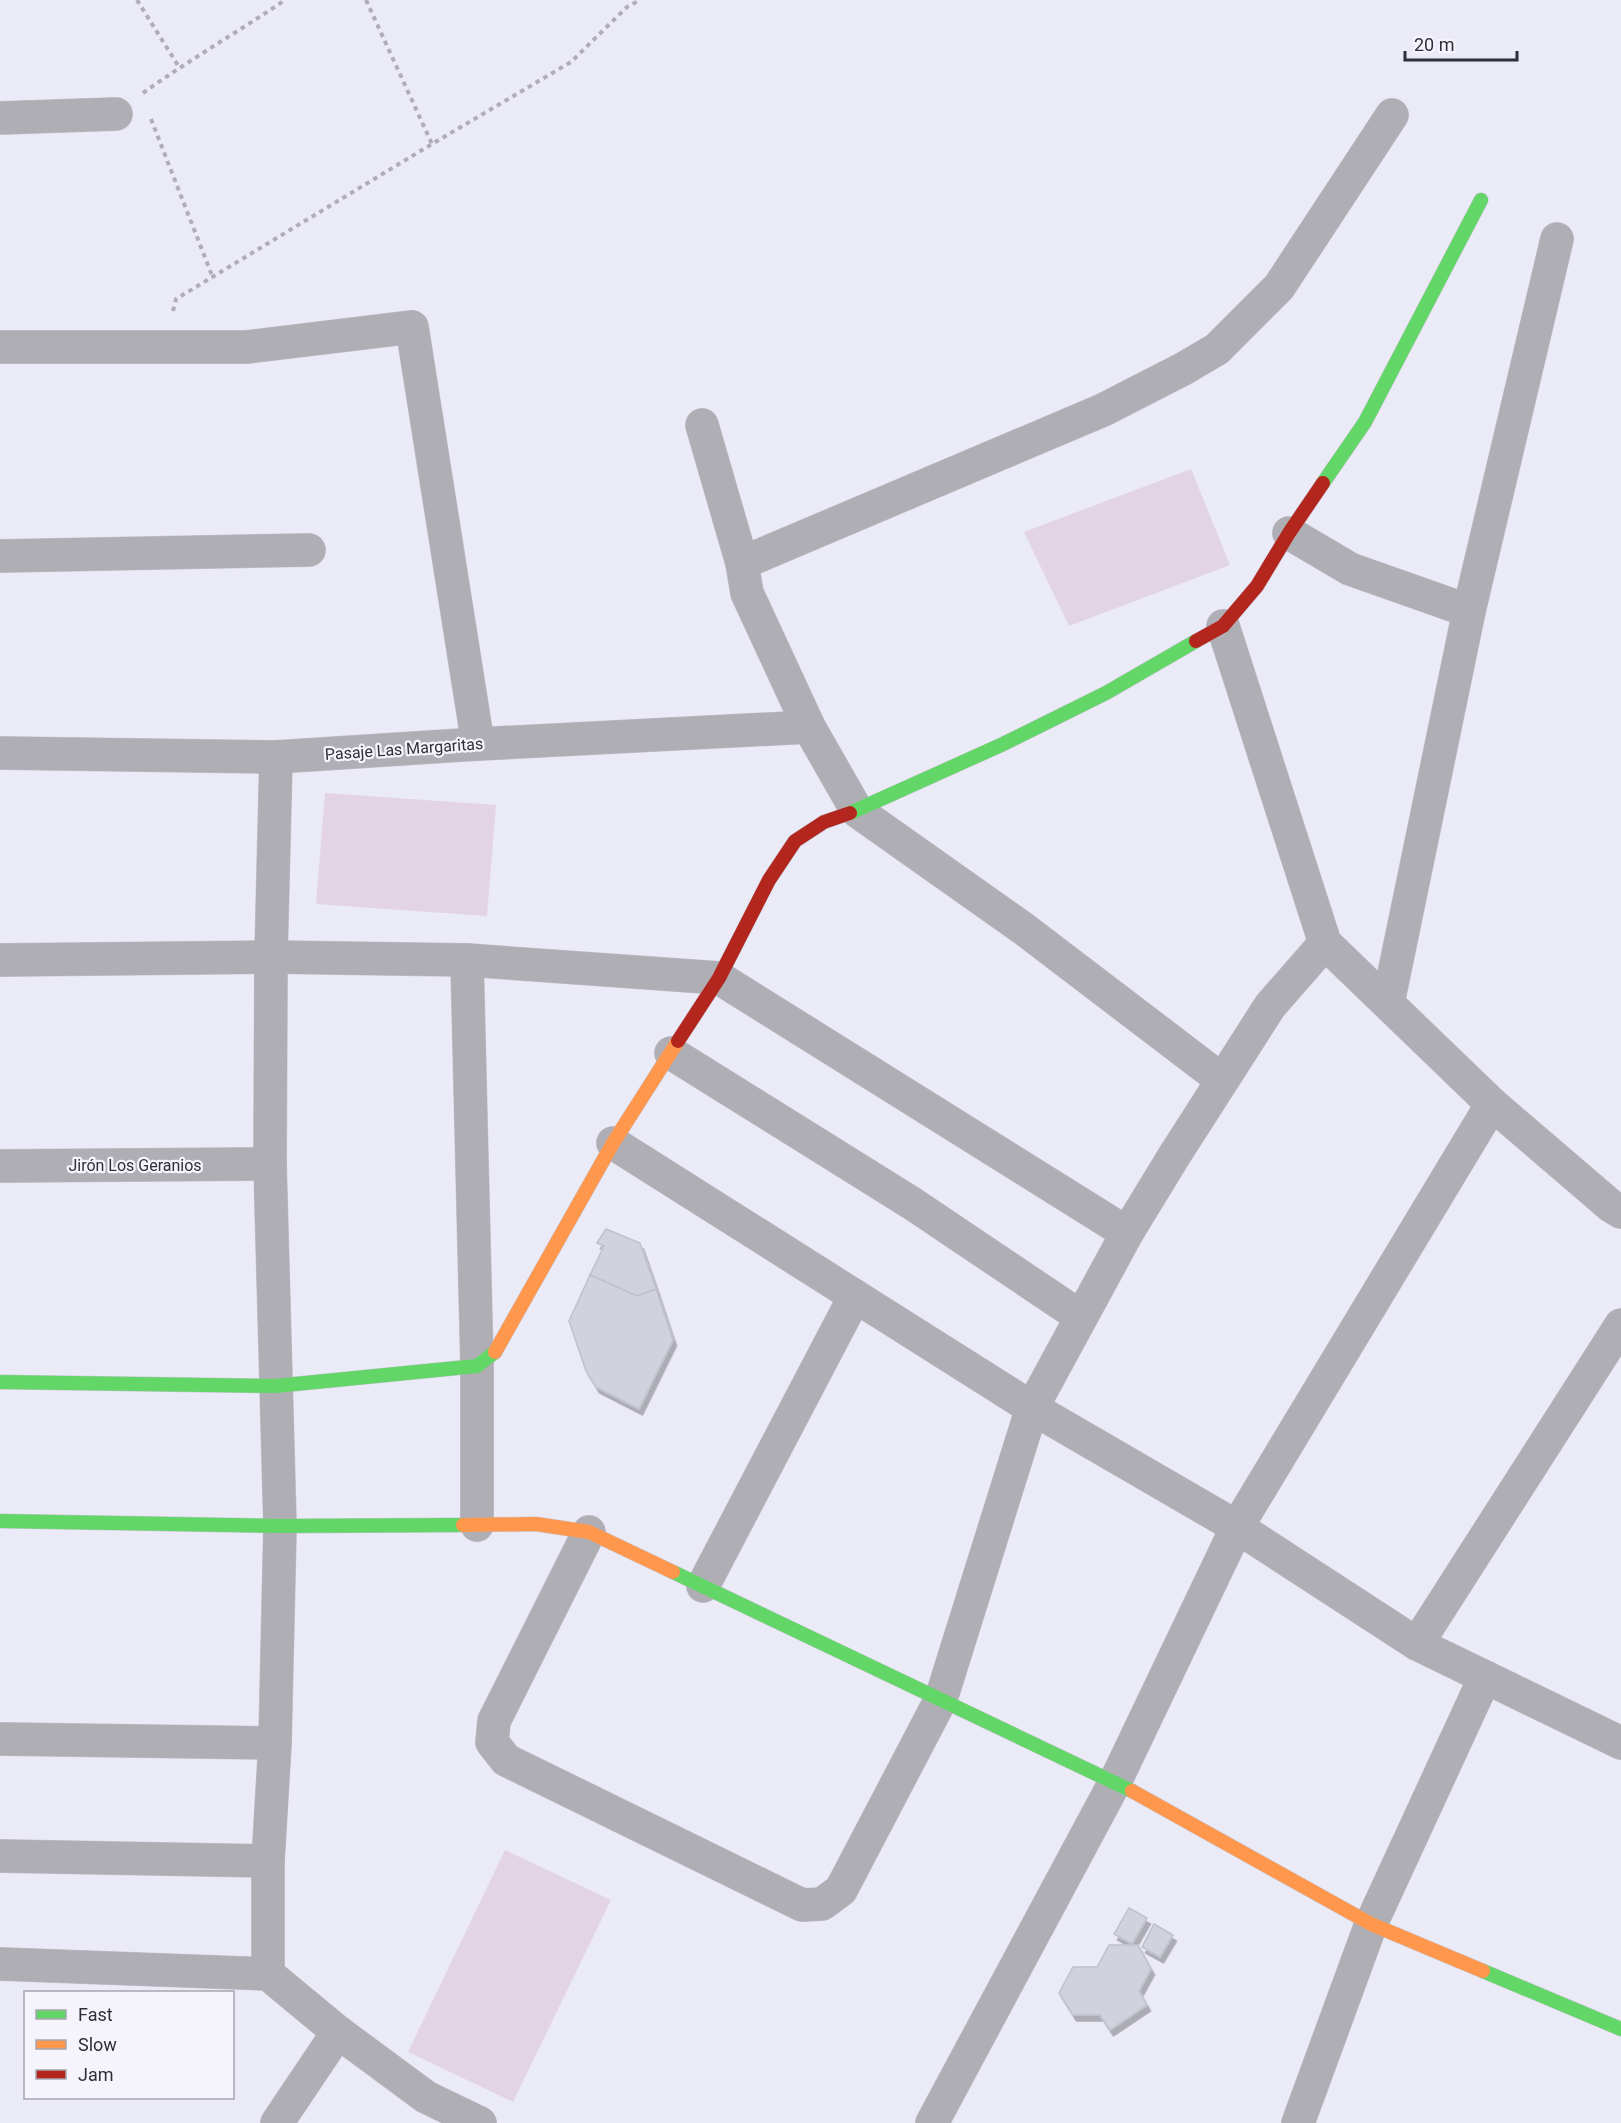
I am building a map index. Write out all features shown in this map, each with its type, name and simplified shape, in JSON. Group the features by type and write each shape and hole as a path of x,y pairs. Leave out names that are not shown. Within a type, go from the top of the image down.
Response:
{"street":[{"path":"0,118 116,114"},
{"path":"742,563 1103,410 1217,349 1279,287 1392,115"},
{"path":"0,1382 275,1386 477,1366 494,1354 613,1143 719,978 769,880 795,841 824,822 857,811 1001,745 1106,693 1223,626 1257,586 1289,533 1365,422 1481,200"},
{"path":"1388,1004 1470,611 1557,239"},
{"path":"0,347 247,347 412,327 478,744"},
{"path":"702,425 742,563 742,576 747,593 808,727 857,811 1024,929 1222,1080"},
{"path":"1289,533 1350,569 1470,611"},
{"path":"0,556 309,550"},
{"path":"1223,626 1325,943 1492,1104 1611,1206 1621,1212"},
{"name":"Pasaje Las Margaritas","path":"0,753 276,757 808,727"},
{"path":"268,1974 268,1861 275,1743 280,1526 270,1164 271,957 276,757"},
{"path":"590,1533 494,1721 492,1742 506,1760 802,1905 822,1904 841,1890 941,1699 1032,1408 1127,1233 1222,1080 1270,1006 1325,943"},
{"path":"0,960 271,957 467,960 719,978 1127,1233"},
{"path":"467,960 477,1366 477,1525"},
{"path":"671,1053 913,1204 1081,1317"},
{"path":"932,2123 1115,1782 1237,1527 1492,1104"},
{"path":"613,1143 1032,1408 1237,1527 1417,1644 1621,1743"},
{"name":"Jirón Los Geranios","path":"0,1166 270,1164"},
{"path":"703,1586 855,1296"},
{"path":"1417,1644 1621,1325"},
{"path":"0,1521 280,1526 536,1524 590,1533 1115,1782 1371,1924 1621,2029"},
{"path":"1298,2123 1371,1924 1485,1677"},
{"path":"0,1739 275,1743"},
{"path":"0,1856 268,1861"},
{"path":"0,1964 268,1974 338,2032 426,2097 480,2123"},
{"path":"277,2123 338,2032"}],"path":[{"path":"137,0 179,67"},
{"path":"116,114 179,67 285,0"},
{"path":"366,0 432,144"},
{"path":"163,347 176,299 571,62 627,7 640,0"},
{"path":"150,116 213,278"}],"shaded area":[{"path":"1191,469 1230,565 1069,626 1024,532"},
{"path":"325,793 496,805 487,916 316,904"},
{"path":"505,1850 611,1900 513,2102 408,2052"}],"building":[{"path":"606,1229 640,1243 656,1289 637,1296 590,1275 604,1246 597,1243"},
{"path":"590,1275 637,1296 656,1289 673,1340 639,1409 596,1387 586,1371 569,1321"},
{"path":"1129,1908 1147,1918 1132,1944 1114,1934"},
{"path":"1154,1924 1173,1935 1160,1957 1142,1947"},
{"path":"1109,1945 1138,1945 1151,1969 1139,1991 1147,2005 1110,2030 1100,2015 1073,2015 1059,1993 1073,1967 1097,1967"}],"traffic: fast":[{"path":"1323,483 1365,422 1481,200"},
{"path":"850,813 1001,745 1106,693 1196,641"},
{"path":"0,1382 275,1386 477,1366 495,1352"},
{"path":"0,1521 280,1526 463,1525"},
{"path":"673,1572 1132,1791"},
{"path":"1483,1971 1621,2029"}],"traffic: slow":[{"path":"495,1352 613,1143 678,1041"},
{"path":"463,1525 536,1524 589,1532 673,1572"},
{"path":"1132,1791 1371,1924 1483,1971"}],"traffic: jam":[{"path":"1196,641 1223,626 1257,586 1323,483"},
{"path":"678,1041 719,978 769,880 795,841 824,822 850,813"}]}
